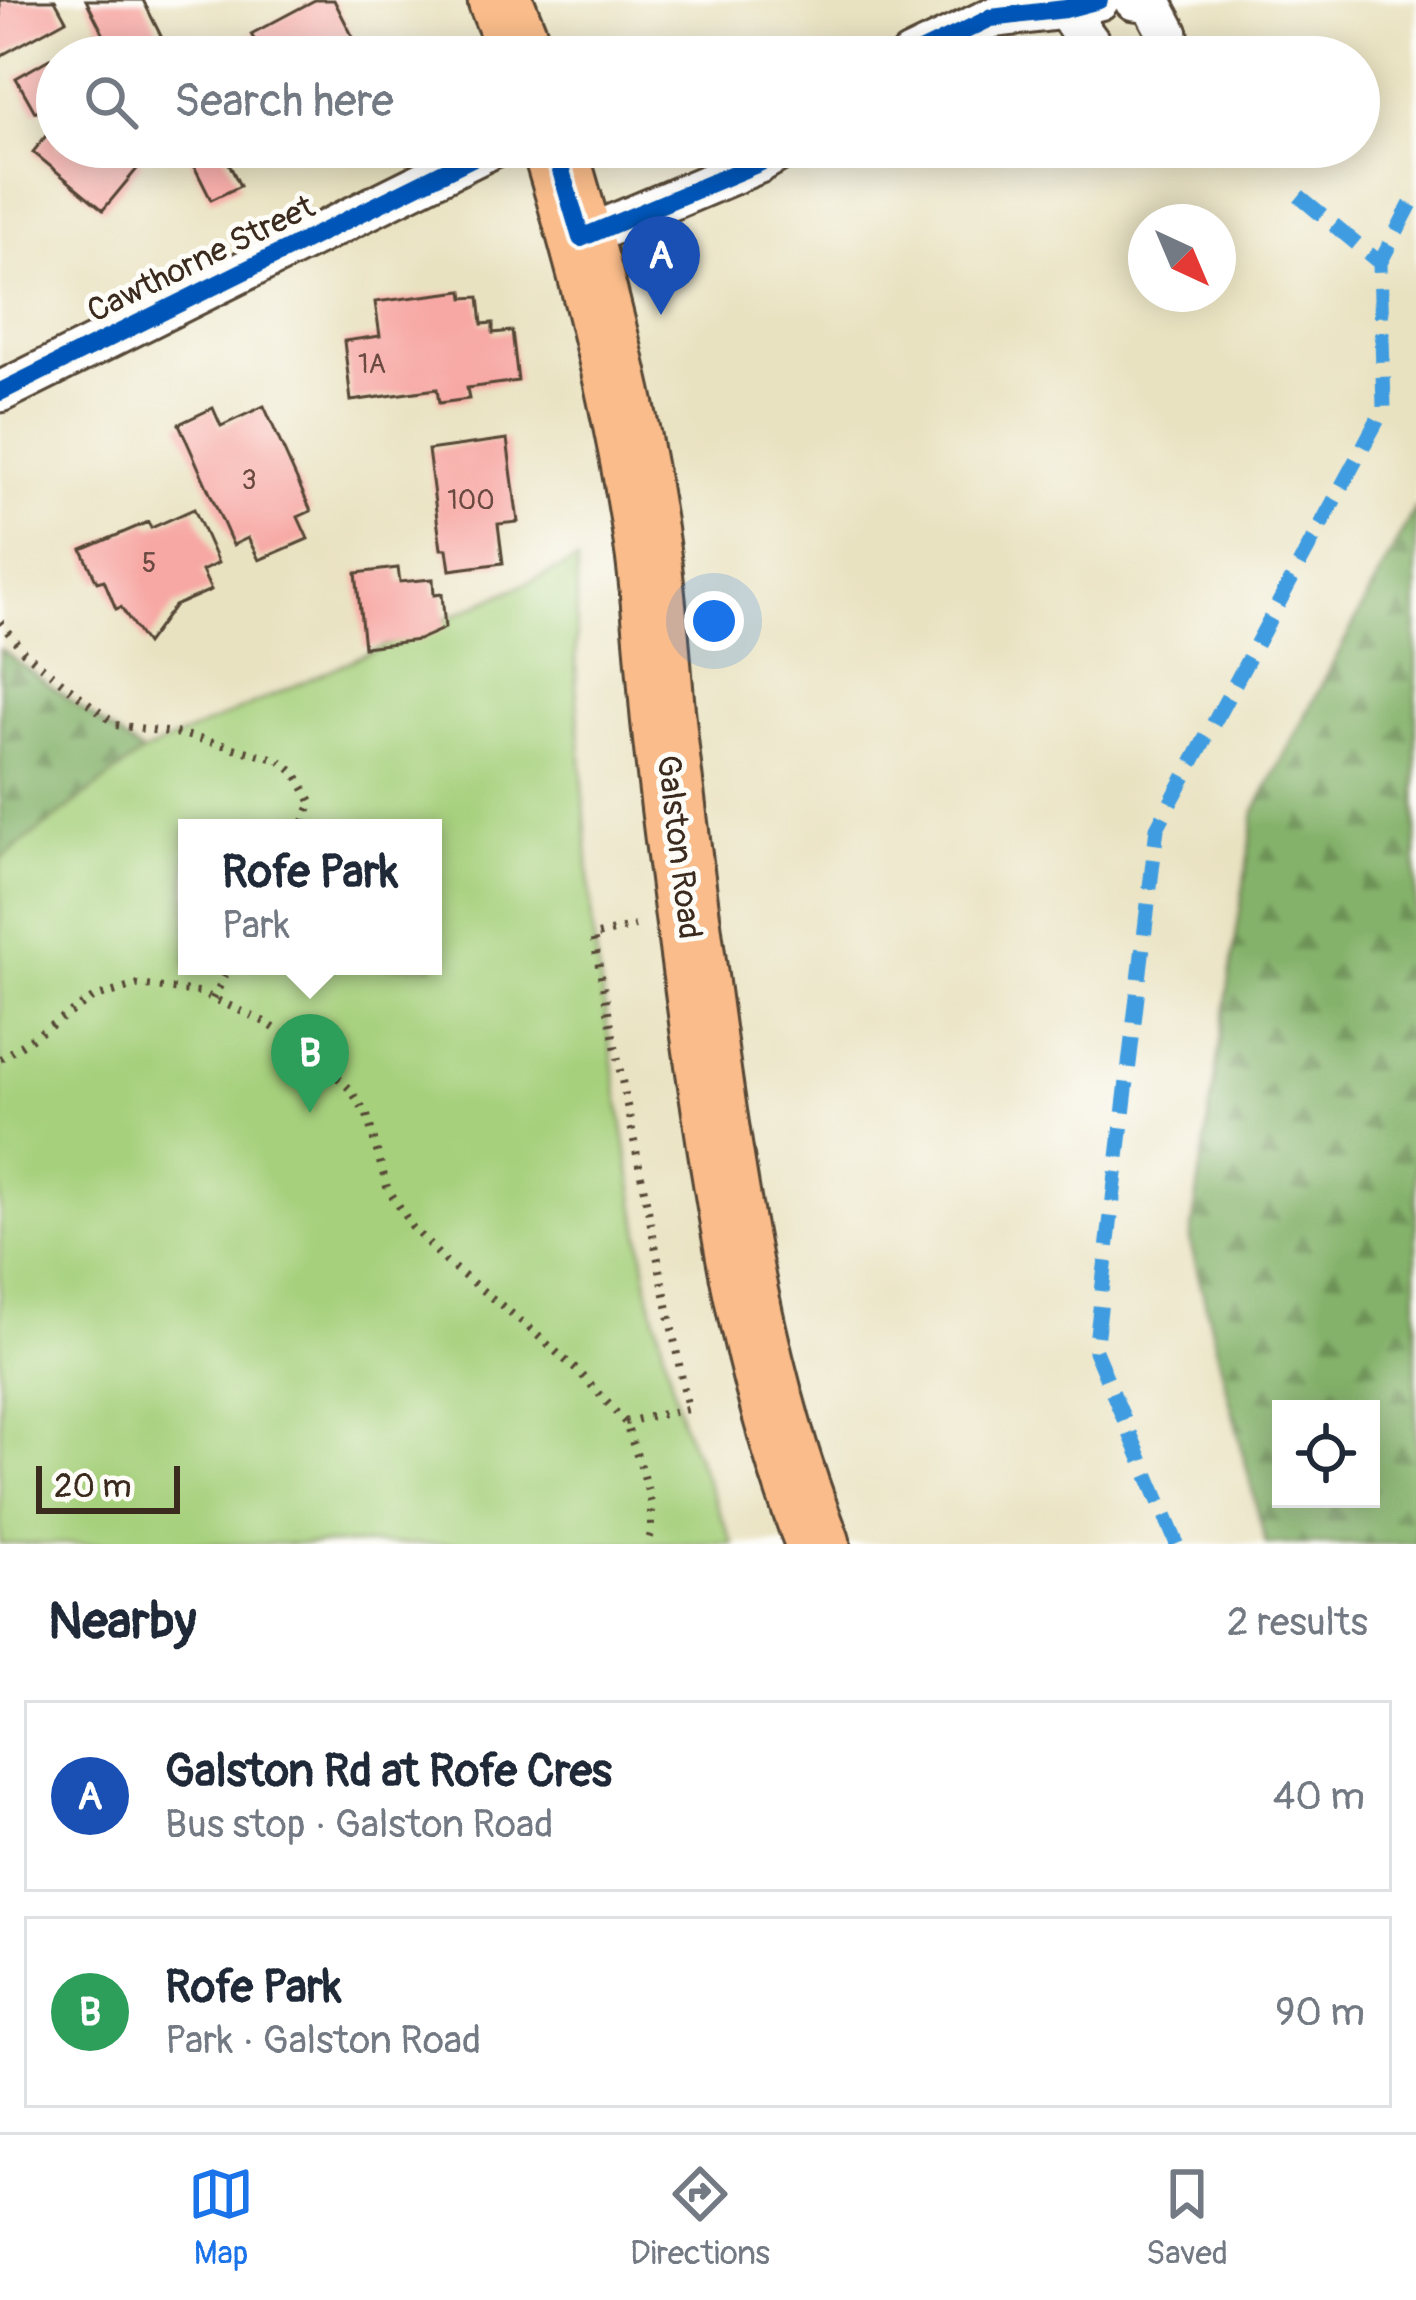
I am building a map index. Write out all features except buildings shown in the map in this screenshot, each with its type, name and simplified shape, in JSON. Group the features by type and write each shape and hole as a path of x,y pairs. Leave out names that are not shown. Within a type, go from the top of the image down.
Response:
{"main road":[{"path":"500,0 515,36"},
{"name":"Galston Road","path":"560,168 614,370 647,553 687,914 729,1208 775,1414 818,1544"}],"street":[{"path":"1134,0 1151,2 1167,36"},
{"path":"954,36 991,18 1082,5 1093,36"},
{"name":"Cawthorne Street","path":"0,392 452,168"},
{"path":"581,238 747,168"}],"path":[{"path":"0,622 24,652 116,725 181,734 279,760 296,774 312,803 305,819"},
{"path":"625,1423 688,1409 593,936 636,926"},
{"path":"213,999 225,975"},
{"path":"0,1058 93,998 137,985 199,992 265,1022 311,1052 350,1089 367,1115 387,1187 412,1227 445,1262 582,1375 625,1423 651,1503 648,1544"}],"green space":[{"path":"1416,506 1416,1544 1266,1544 1190,1242 1255,811"},
{"path":"577,561 576,683 593,936 649,1291 682,1423 733,1544 0,1544 0,860 142,753"},
{"path":"0,649 142,753 0,860"}],"marked path":[{"path":"1177,1544 1095,1351 1157,828 1384,408 1380,263 1416,194"},
{"path":"1299,196 1380,263"}],"cycle path":[{"path":"954,36 991,18 1099,0"},
{"path":"0,392 452,168"},
{"path":"560,168 581,238 747,168"}],"place":[{"name":"Galston Rd at Rofe Cres","path":"661,315"},
{"name":"Rofe Park","path":"310,1113"}]}
